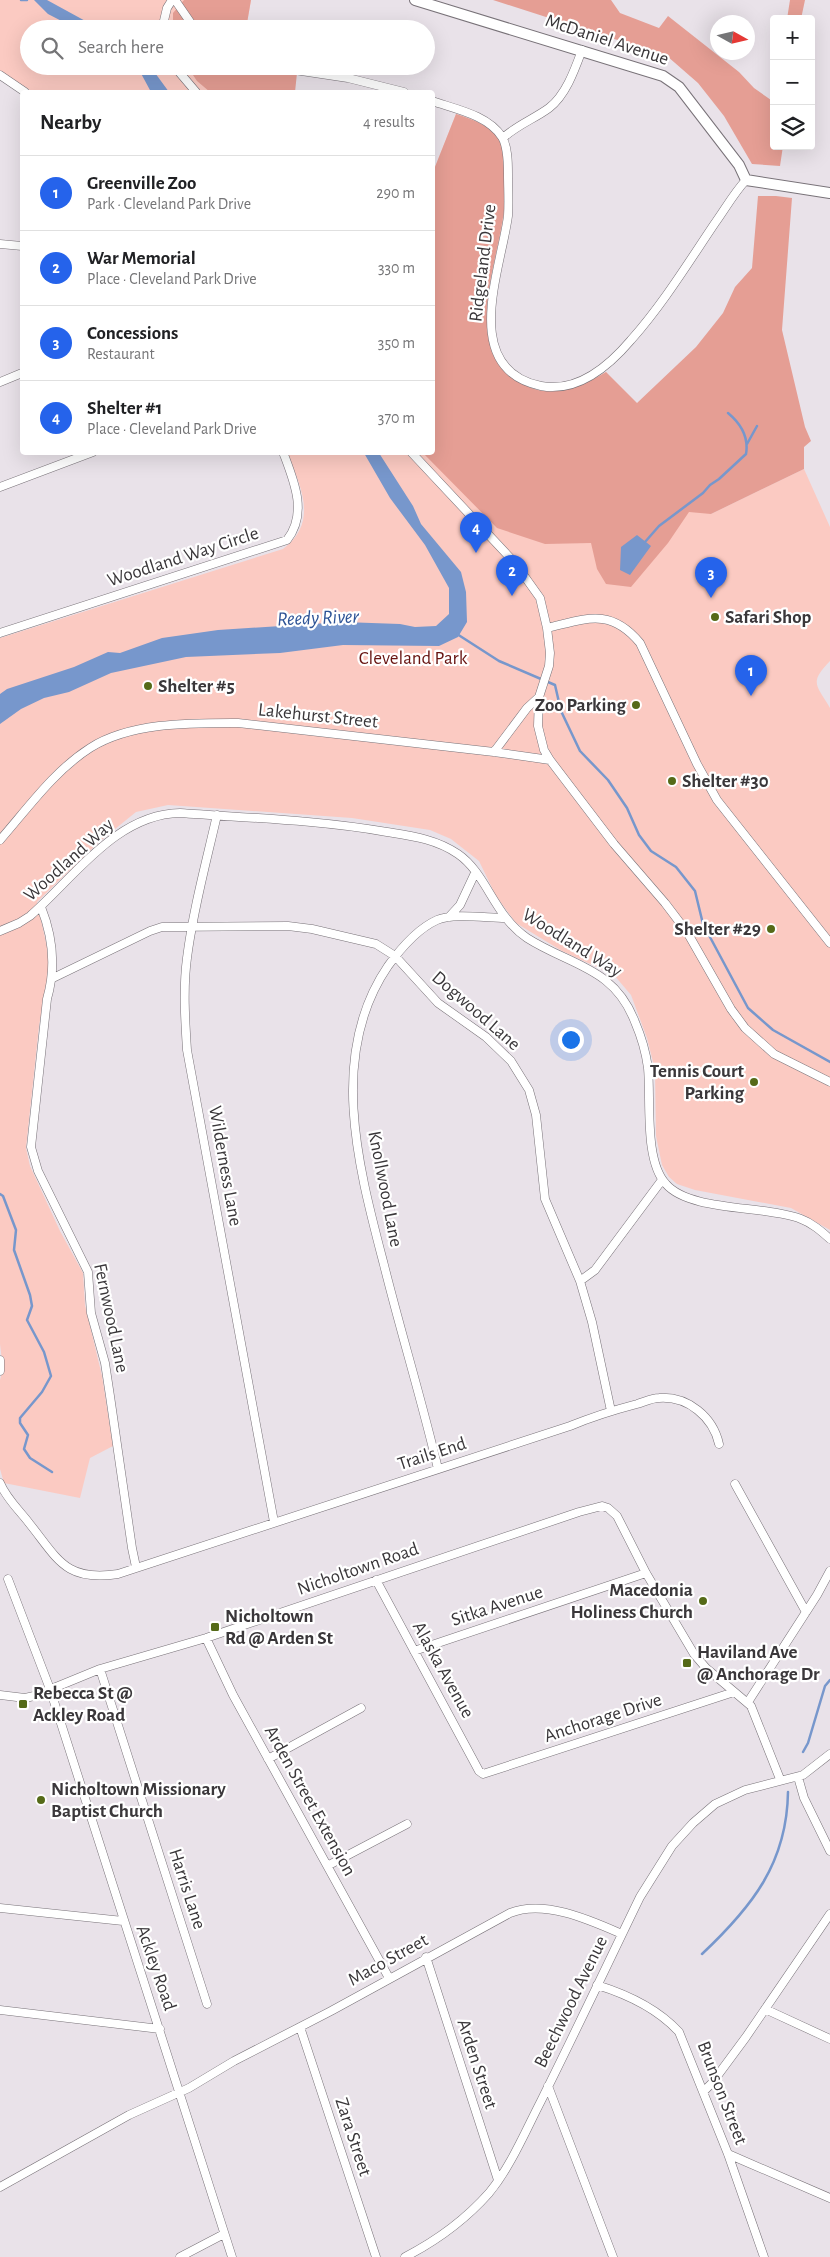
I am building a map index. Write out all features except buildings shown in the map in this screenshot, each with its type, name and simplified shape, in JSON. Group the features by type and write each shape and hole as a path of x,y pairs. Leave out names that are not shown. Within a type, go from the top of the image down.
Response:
{"street":[{"path":"164,20 166,8 174,0 188,20"},
{"name":"McDaniel Avenue","path":"415,0 435,2 582,50 651,70 672,80 680,86 739,165 746,180"},
{"path":"435,103 484,121 503,138 518,125 550,107 565,87 582,50"},
{"path":"0,75 22,90"},
{"path":"182,75 194,90"},
{"path":"328,75 396,90"},
{"name":"Ridgeland Drive","path":"503,138 508,162 508,214 494,290 490,332 496,349 507,367 524,380 545,387 565,387 589,377 600,371 624,349 656,309 746,180"},
{"path":"746,180 830,193"},
{"path":"0,244 20,246"},
{"path":"0,382 20,374"},
{"path":"0,487 86,455"},
{"name":"Woodland Way Circle","path":"0,632 286,540 296,525 299,511 296,492 284,455"},
{"path":"415,455 525,576 540,598 548,628 550,653 547,674 539,697 538,726 544,750 550,760 614,844 687,932 731,1009 745,1028 774,1054 830,1082"},
{"path":"548,628 590,617 600,617 625,628 640,642 707,784 725,811 830,943"},
{"path":"494,752 528,708 539,697"},
{"name":"Lakehurst Street","path":"0,840 56,777 90,748 113,737 152,728 210,723 238,723 550,760"},
{"name":"Woodland Way","path":"0,931 19,924 41,907 112,840 138,823 167,814 351,825 423,838 441,844 458,853 475,873 505,918 517,931 540,946 597,973 618,990 624,998 635,1020 645,1055 650,1102 650,1137 656,1167 662,1180"},
{"name":"Wilderness Lane","path":"217,816 192,926 185,983 187,1050 274,1522"},
{"name":"Knollwood Lane","path":"449,917 460,905 475,873"},
{"name":"Fernwood Lane","path":"41,907 50,932 53,978 47,999 31,1147 38,1170 88,1272 91,1313 110,1396 136,1567"},
{"name":"Knollwood Lane","path":"438,1469 361,1176 356,1144 353,1077 358,1039 365,1013 379,979 395,956 413,936 438,919 449,917 505,918"},
{"name":"Dogwood Lane","path":"53,978 150,931 162,928 192,926 264,926 312,929 376,944 395,956 438,1003 486,1037 519,1070 529,1090 536,1115 545,1199 580,1281 592,1322 610,1410"},
{"path":"580,1281 596,1270 662,1180 671,1189 689,1198 801,1219 822,1231 830,1239"},
{"path":"0,1360 0,1371"},
{"name":"Trails End","path":"136,1567 438,1469 610,1410 659,1398 683,1402 700,1411 708,1419 717,1434 719,1444"},
{"path":"0,1483 44,1545 64,1566 74,1572 104,1576 118,1574 136,1567"},
{"path":"735,1484 806,1612"},
{"name":"Nicholtown Road","path":"0,1695 25,1698 50,1690 100,1669 206,1638 595,1507 608,1508 617,1516 646,1573"},
{"path":"748,1702 830,1571"},
{"path":"646,1573 694,1654 706,1668 748,1702 780,1779"},
{"name":"Sitka Avenue","path":"414,1651 646,1573"},
{"name":"Ackley Road","path":"8,1579 50,1690 232,2257"},
{"name":"Alaska Avenue","path":"376,1580 479,1771 484,1774"},
{"name":"Arden Street Extension","path":"206,1638 233,1695 329,1865 389,1978"},
{"name":"Harris Lane","path":"100,1669 207,2004"},
{"name":"Anchorage Drive","path":"484,1774 734,1692"},
{"path":"268,1759 361,1708"},
{"path":"830,1754 798,1777 804,1798 830,1851"},
{"name":"Beechwood Avenue","path":"405,2257 422,2253 463,2218 489,2192 498,2180 511,2159 548,2086 652,1875 672,1846 693,1823 715,1804 730,1796 780,1779 798,1777"},
{"path":"329,1865 407,1824"},
{"path":"0,1908 123,1922"},
{"name":"Maco Street","path":"0,2187 129,2116 178,2091 189,2088 234,2061 510,1913 526,1908 550,1908 622,1934"},
{"path":"704,2091 712,2083 764,2010 830,1914"},
{"name":"Arden Street","path":"426,1957 498,2180"},
{"name":"Brunson Street","path":"597,1985 615,1990 659,2014 680,2032 728,2154 764,2257"},
{"path":"0,2010 160,2029"},
{"path":"764,2010 830,2039"},
{"name":"Zara Street","path":"300,2027 376,2257"},
{"path":"548,2086 613,2257"},
{"path":"728,2154 830,2198"},
{"path":"180,2257 224,2234"}],"green space":[{"path":"0,0 251,0 248,20 20,20 20,75 267,75 292,90 30,90 0,71"},
{"name":"Cleveland Park","path":"456,114 476,121 487,128 506,168 504,218 489,289 487,311 488,333 494,352 505,370 524,385 545,391 556,391 577,386 606,372 711,514 804,469 830,527 830,661 819,674 817,684 830,708 830,1230 791,1208 695,1190 677,1184 669,1177 662,1165 656,1136 655,1070 647,1038 631,995 614,975 562,951 516,923 496,896 479,861 451,839 430,830 352,818 168,805 136,812 99,842 37,902 49,956 48,977 39,1026 26,1148 30,1166 60,1231 83,1273 85,1305 102,1376 113,1446 90,1458 80,1498 4,1483 0,1469 0,1380 3,1369 0,1344 0,638 283,549 294,539 301,527 304,516 301,491 288,455 435,455 435,167"}],"shaded area":[{"path":"184,0 251,0 248,20 173,20 173,13"},
{"path":"493,0 611,0 620,13 659,28 668,16 710,49 710,60 724,60 739,72 754,88 770,99 770,150 782,150 780,166 752,164 724,116 698,83 667,56"},
{"path":"790,0 805,0 802,15 788,15"},
{"path":"193,75 297,75 295,90 208,90"},
{"path":"456,114 487,127 497,136 502,146 505,166 504,208 489,289 487,312 488,333 494,353 506,371 525,385 546,391 556,391 577,386 606,372 637,403 696,347 723,313 735,287 752,268 758,196 792,198 782,330 805,427 811,441 804,447 804,469 711,514 689,512 668,543 631,587 606,584 597,569 591,543 545,544 497,528 425,455 435,455 435,167"}],"water":[{"path":"34,0 47,0 84,20 60,20 48,14"},
{"path":"142,75 157,75 168,90 150,90"},
{"path":"365,455 380,455 413,506 421,524 461,572 466,592 467,622 458,637 439,646 343,645 280,653 186,657 111,673 69,692 44,698 21,709 0,724 0,694 7,689 74,667 108,652 120,653 162,638 218,630 343,622 400,624 415,627 436,626 449,614 449,588 425,545 390,498"},
{"path":"637,535 651,546 630,575 620,570 621,547"}],"waterway":[{"path":"21,0 27,0"},
{"path":"645,542 659,526 703,493 746,454 747,448 743,431 728,413"},
{"path":"747,444 757,426"},
{"path":"457,634 499,661 555,685 561,711 580,751 608,780 627,808 639,835 651,851 676,867 695,891 703,924 748,1008 773,1030 830,1062"},
{"path":"0,1194 3,1196 16,1230 14,1250 30,1295 32,1306 27,1320 44,1352 51,1376 42,1392 20,1418 20,1423 28,1435 24,1449 30,1458 52,1472"},
{"path":"803,1752 808,1743 825,1686 830,1680"},
{"path":"702,1954 751,1901 774,1862 786,1817 788,1792"}],"place":[{"name":"Shelter #1","path":"476,553"},
{"name":"War Memorial","path":"512,596"},
{"name":"Concessions","path":"711,598"},
{"name":"Safari Shop","path":"715,617"},
{"name":"Shelter #5","path":"148,686"},
{"name":"Greenville Zoo","path":"751,696"},
{"name":"Zoo Parking","path":"636,705"},
{"name":"Shelter #30","path":"672,781"},
{"name":"Shelter #29","path":"771,929"},
{"name":"Tennis Court Parking","path":"754,1082"},
{"name":"Macedonia Holiness Church","path":"703,1601"},
{"name":"Nicholtown Rd @ Arden St","path":"215,1627"},
{"name":"Haviland Ave @ Anchorage Dr","path":"687,1663"},
{"name":"Rebecca St @ Ackley Road","path":"23,1704"},
{"name":"Nicholtown Missionary Baptist Church","path":"41,1800"}],"water label":[{"name":"Reedy River","path":"318,618"}]}
